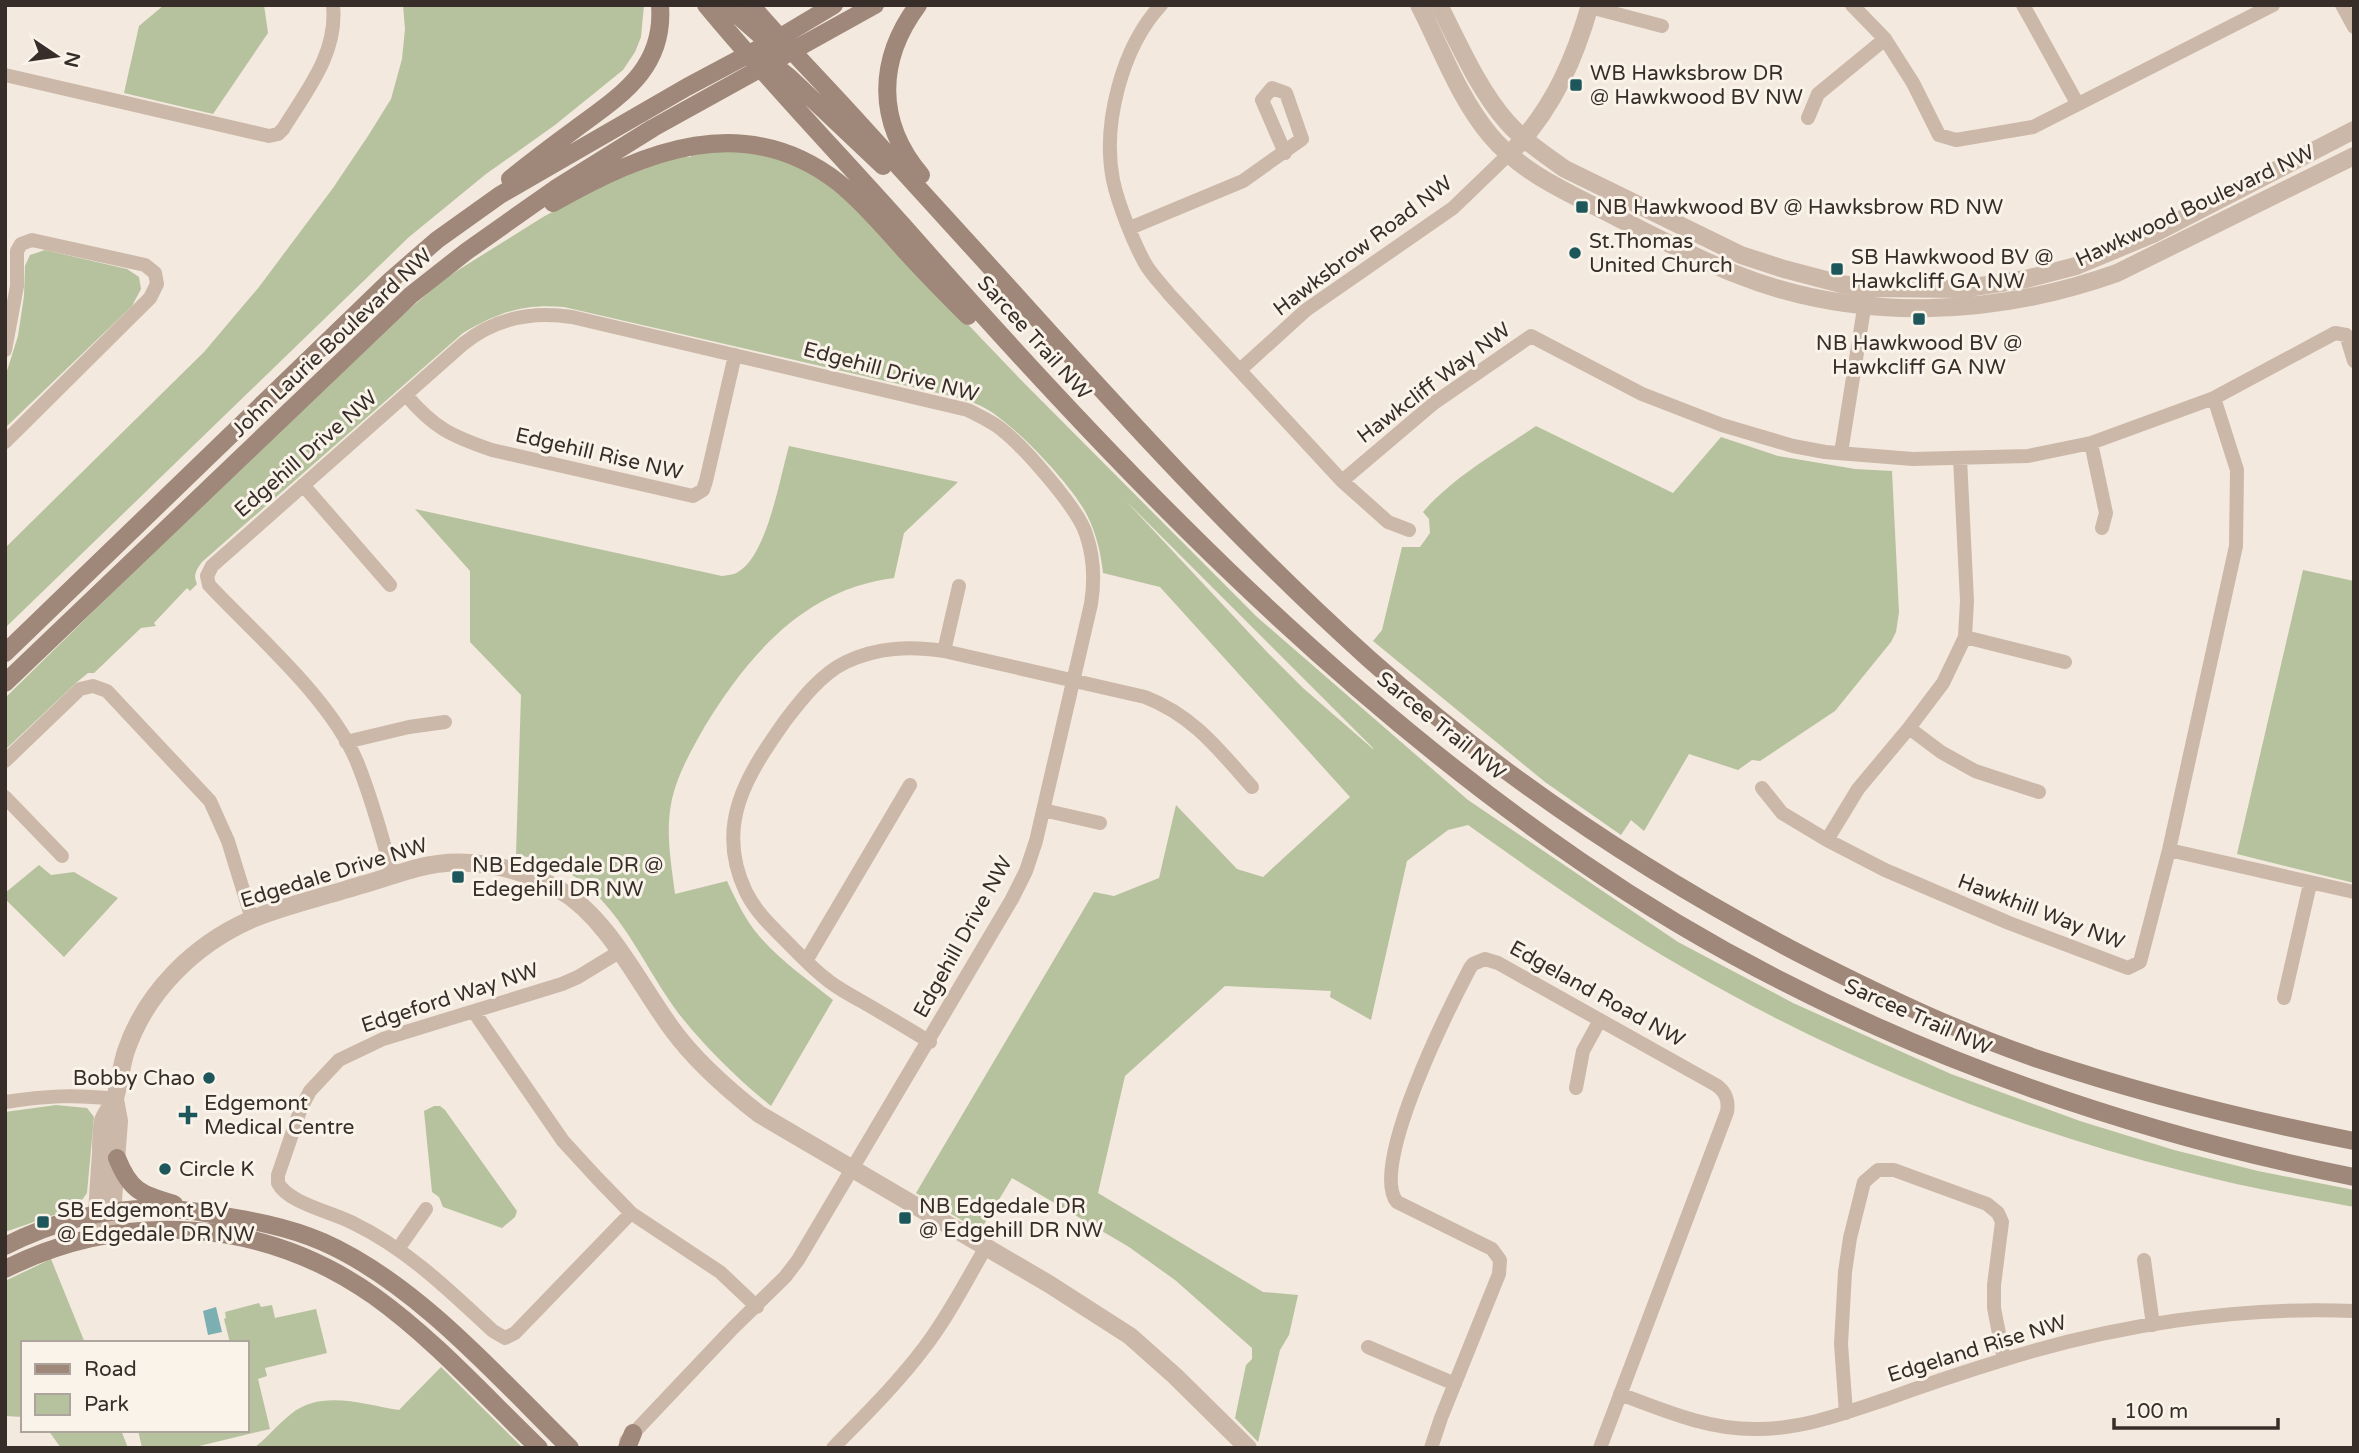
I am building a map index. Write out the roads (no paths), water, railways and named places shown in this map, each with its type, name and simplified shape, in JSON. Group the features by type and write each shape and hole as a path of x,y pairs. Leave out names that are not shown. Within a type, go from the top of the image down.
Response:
{"main road":[{"path":"480,208 494,192 616,99 634,82 648,64 657,44 662,24 660,5"},
{"path":"706,5 749,54 760,55 767,65 868,151 914,197 940,212"},
{"path":"726,5 774,41"},
{"path":"751,5 781,52 793,51"},
{"name":"John Laurie Boulevard NW","path":"5,653 391,280 480,208 676,93 774,41 834,5"},
{"name":"John Laurie Boulevard NW","path":"5,683 411,295 497,229 555,189 653,128 876,5"},
{"path":"918,5 897,40 886,84 891,119 900,145 911,163 951,211 1039,308 1051,334"},
{"name":"Sarcee Trail NW","path":"793,51 1208,503 1369,659 1542,798 1628,856 1742,923 1876,993 1947,1024 2036,1059 2175,1101 2354,1141"},
{"name":"Sarcee Trail NW","path":"767,65 1031,371 1219,564 1378,706 1475,784 1549,838 1665,915 1782,981 1880,1027 2009,1081 2087,1108 2221,1147 2354,1177"},
{"path":"497,229 505,230 571,193 636,162 674,149 722,142 764,146 791,154 838,182 1006,355 1031,371"},
{"path":"117,1158 124,1176 137,1189 155,1198 190,1209 279,1226 322,1242 366,1265 425,1310 570,1448"},
{"path":"5,1246 51,1227 105,1212 190,1209"},
{"path":"5,1269 49,1250 117,1233 163,1230 221,1233 282,1248 328,1268 377,1298 412,1327 539,1448"}],"street":[{"path":"5,75 269,136 278,134 283,129 328,54 333,35 333,5"},
{"path":"1161,5 1130,52 1119,83 1112,116 1110,147 1112,178 1119,205 1146,265 1342,481 1388,522 1409,530"},
{"name":"Hawkwood Boulevard NW","path":"1419,5 1468,102 1490,135 1509,154 1553,185 1735,274 1835,303 1864,307 1962,308 2031,298 2080,286 2117,273 2157,243 2354,131"},
{"name":"Hawkwood Boulevard NW","path":"1439,5 1486,93 1507,122 1565,169 1741,255 1841,284 1867,288 1961,289 2026,279 2157,243 2354,156"},
{"path":"1852,5 1885,39 1913,83 1940,135 1956,140 2033,127 2273,5"},
{"path":"2024,5 2077,103"},
{"path":"2342,5 2354,27"},
{"path":"1509,154 1547,110 1576,50 1590,6 1662,26"},
{"path":"1808,118 1818,94 1885,39"},
{"path":"1130,228 1243,181 1285,153"},
{"name":"Hawksbrow Road NW","path":"1241,369 1306,310 1453,208 1509,154"},
{"path":"5,350 17,286 17,251 24,242 32,240 145,265 155,273 157,284 150,298 5,442"},
{"path":"1841,453 1867,288"},
{"name":"Edgehill Drive NW","path":"393,876 357,762 327,711 206,579 212,566 475,335 506,320 524,315 572,317 968,410 1001,429 1015,442 1069,502 1086,530 1092,553 1094,587 1091,604 1036,841 1022,880 930,1042 798,1260 630,1441 619,1448"},
{"name":"Hawkcliff Way NW","path":"1342,481 1434,403 1531,336 1642,394 1722,425 1793,446 1913,459 2028,456 2091,443 2214,398 2335,333 2346,335 2354,361"},
{"name":"Edgehill Rise NW","path":"406,395 432,424 465,441 505,453 694,496 703,490 706,481 735,355"},
{"name":"Hawkhill Way NW","path":"1762,788 1782,813 1885,870 1946,897 2128,968 2140,962 2169,850 2236,546 2237,470 2214,398"},
{"path":"2091,443 2106,513 2102,528"},
{"path":"1827,840 1858,789 1943,683 1965,636 1967,601 1960,458"},
{"path":"303,485 390,585"},
{"path":"944,651 959,586"},
{"path":"1965,636 2065,662"},
{"path":"930,1042 826,980 806,961 760,914 742,881 735,856 737,804 754,766 800,701 843,663 884,649 920,647 1145,697 1179,714 1208,737 1252,787"},
{"path":"5,761 80,690 93,687 107,691 210,801 228,841 252,919"},
{"path":"346,742 409,727 445,722"},
{"path":"1909,728 1941,752 1975,771 2039,792"},
{"path":"806,961 910,785"},
{"path":"5,797 62,856"},
{"path":"1043,810 1100,823"},
{"path":"2169,850 2354,892"},
{"name":"Edgedale Drive NW","path":"117,1233 105,1212 103,1119 115,1100 127,1049 138,1024 159,991 190,957 222,934 252,919 419,867 449,863 507,867 563,892 586,909 603,928 674,1031 713,1075 759,1114 986,1247 1130,1336 1175,1376 1245,1447"},
{"path":"2284,998 2310,884"},
{"name":"Edgeford Way NW","path":"619,952 562,984 383,1039 339,1060 310,1091 290,1136 278,1183 285,1193 337,1215 398,1249 428,1271 493,1331 505,1338 515,1333 631,1213"},
{"name":"Edgeland Road NW","path":"1432,1448 1499,1274 1500,1259 1492,1249 1404,1207 1391,1196 1389,1186 1407,1111 1422,1068 1443,1019 1470,968 1485,959 1492,960 1716,1085 1722,1090 1728,1103 1727,1112 1600,1448"},
{"path":"474,1012 563,1141 631,1213 720,1272 757,1307"},
{"path":"1576,1088 1583,1051 1600,1020"},
{"path":"5,1102 79,1094 115,1100"},
{"name":"Edgedale Drive NW","path":"96,1237 105,1212 117,1158 119,1121 115,1100"},
{"path":"1846,1413 1842,1344 1845,1272 1864,1182 1878,1170 1894,1170 1987,1204 1998,1213 2002,1227 1995,1264 1994,1308 2004,1359"},
{"path":"398,1249 426,1209"},
{"path":"833,1448 924,1349 986,1247"},
{"path":"2144,1260 2152,1325"},
{"name":"Edgeland Rise NW","path":"1620,1394 1692,1420 1712,1424 1757,1429 1795,1427 1846,1413 2004,1359 2107,1333 2214,1316 2354,1311"},
{"path":"1368,1347 1455,1384"}],"water":[{"path":"216,1307 222,1332 208,1335 203,1311"}],"place":[{"name":"WB Hawksbrow DR @ Hawkwood BV NW","path":"1576,85"},
{"name":"NB Hawkwood BV @ Hawksbrow RD NW","path":"1582,207"},
{"name":"St.Thomas United Church","path":"1575,253"},
{"name":"SB Hawkwood BV @ Hawkcliff GA NW","path":"1837,269"},
{"name":"NB Hawkwood BV @ Hawkcliff GA NW","path":"1919,319"},
{"name":"NB Edgedale DR @ Edegehill DR NW","path":"458,877"},
{"name":"Bobby Chao","path":"209,1078"},
{"name":"Edgemont Medical Centre","path":"188,1115"},
{"name":"Circle K","path":"165,1169"},
{"name":"NB Edgedale DR @ Edgehill DR NW","path":"905,1218"},
{"name":"SB Edgemont BV @ Edgedale DR NW","path":"43,1222"}]}
